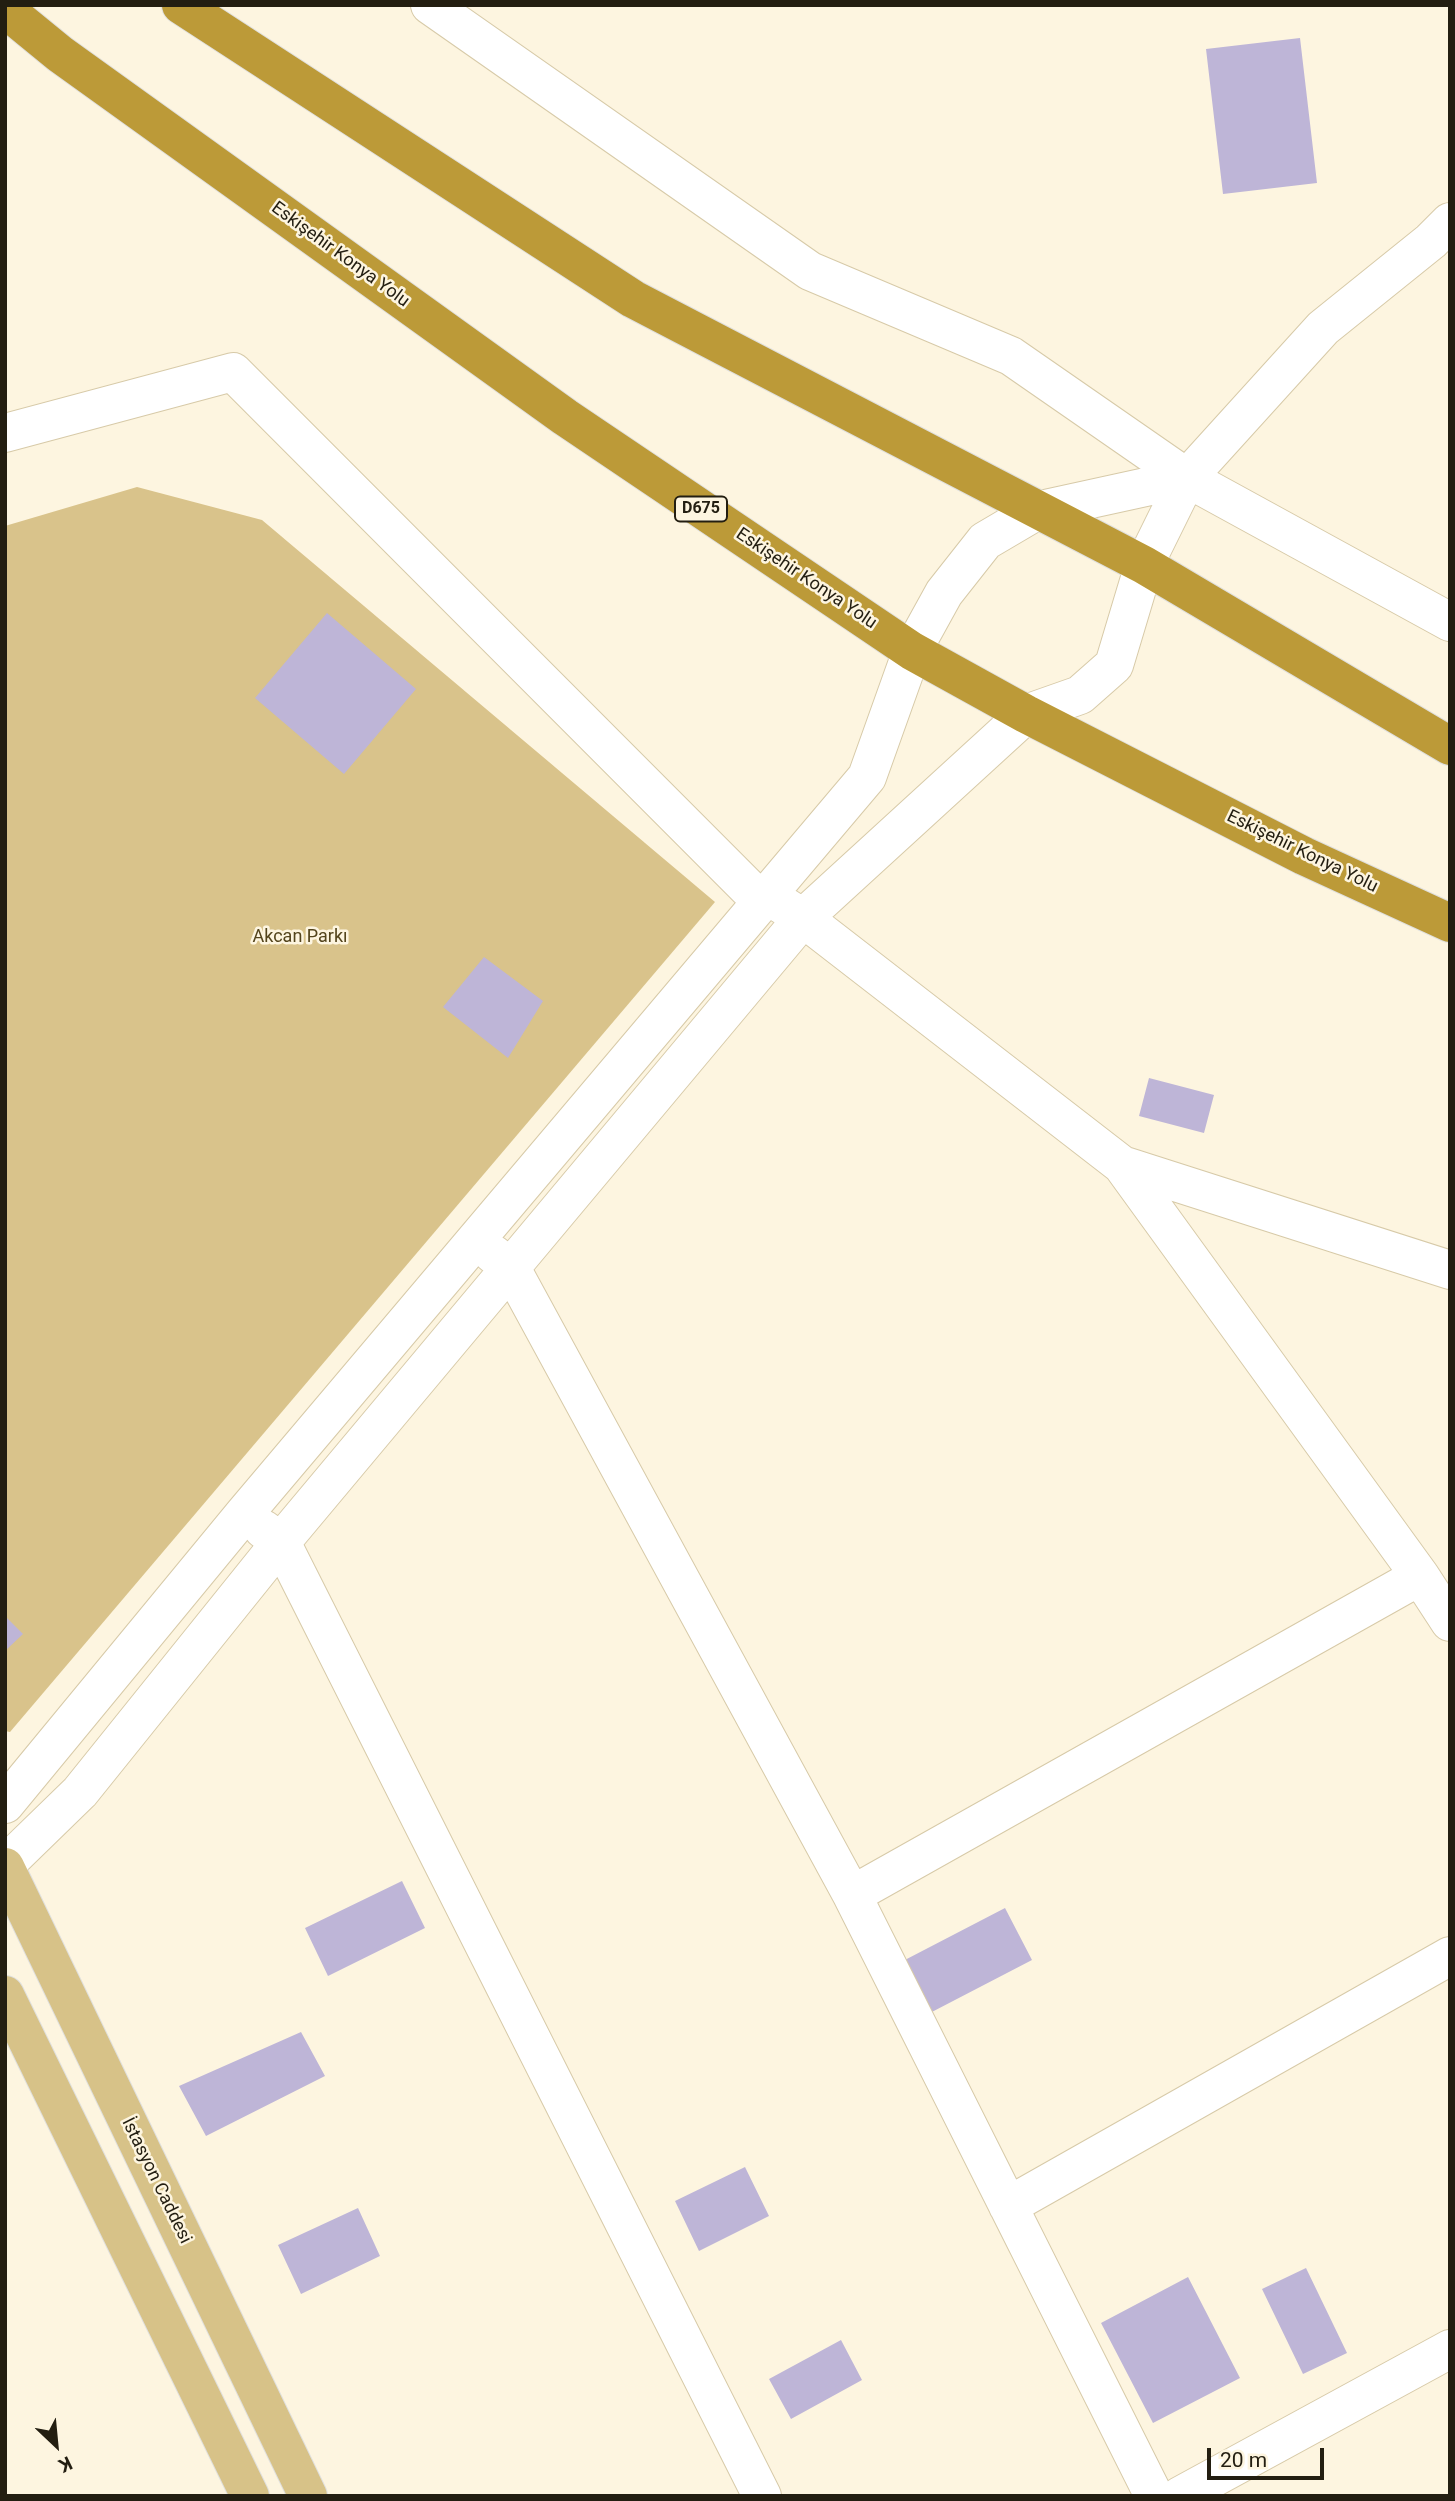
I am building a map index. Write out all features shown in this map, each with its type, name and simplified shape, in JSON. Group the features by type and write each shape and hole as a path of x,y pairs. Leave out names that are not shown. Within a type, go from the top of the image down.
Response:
{"highway":[{"path":"181,5 633,299 1143,565 1450,746"},
{"name":"Eskişehir Konya Yolu","path":"5,9 60,54 565,417 912,651 1026,714 1304,856 1450,923"}],"main road":[{"name":"İstasyon Caddesi","path":"5,1866 308,2496"},
{"path":"5,1995 250,2496"}],"street":[{"path":"430,5 810,271 1011,356 1187,478 1450,622"},
{"path":"5,1866 80,1792 281,1542 803,918 1026,714 1080,695 1114,665 1143,565 1187,478 1323,328 1431,241 1450,222"},
{"path":"5,433 233,372 765,899 803,918 1122,1165 1420,1576 1450,1622"},
{"path":"5,1804 244,1514 867,777 912,651 944,593 985,541 1036,511 1187,478"},
{"path":"1122,1165 1450,1270"},
{"path":"475,1241 511,1268 852,1895 1154,2496"},
{"path":"244,1514 281,1542 762,2496"},
{"path":"852,1895 1420,1576"},
{"path":"1008,2206 1450,1956"},
{"path":"1180,2496 1450,2349"}],"green space":[{"name":"Akcan Parkı","path":"137,487 262,520 715,902 10,1732 5,1731 5,526"}],"building":[{"path":"1300,38 1317,183 1223,194 1206,49"},
{"path":"327,613 416,689 344,774 255,698"},
{"path":"484,957 543,1001 508,1058 443,1007"},
{"path":"1149,1078 1214,1095 1204,1133 1139,1116"},
{"path":"5,1616 23,1634 5,1651"},
{"path":"402,1881 425,1928 328,1976 305,1928"},
{"path":"1005,1908 1032,1960 928,2014 901,1962"},
{"path":"301,2032 325,2076 206,2136 179,2086"},
{"path":"745,2167 769,2216 699,2251 675,2201"},
{"path":"358,2208 380,2256 301,2294 278,2245"},
{"path":"1306,2268 1347,2353 1303,2374 1262,2289"},
{"path":"1188,2277 1240,2378 1153,2423 1101,2323"},
{"path":"841,2340 862,2380 791,2419 769,2379"}]}
